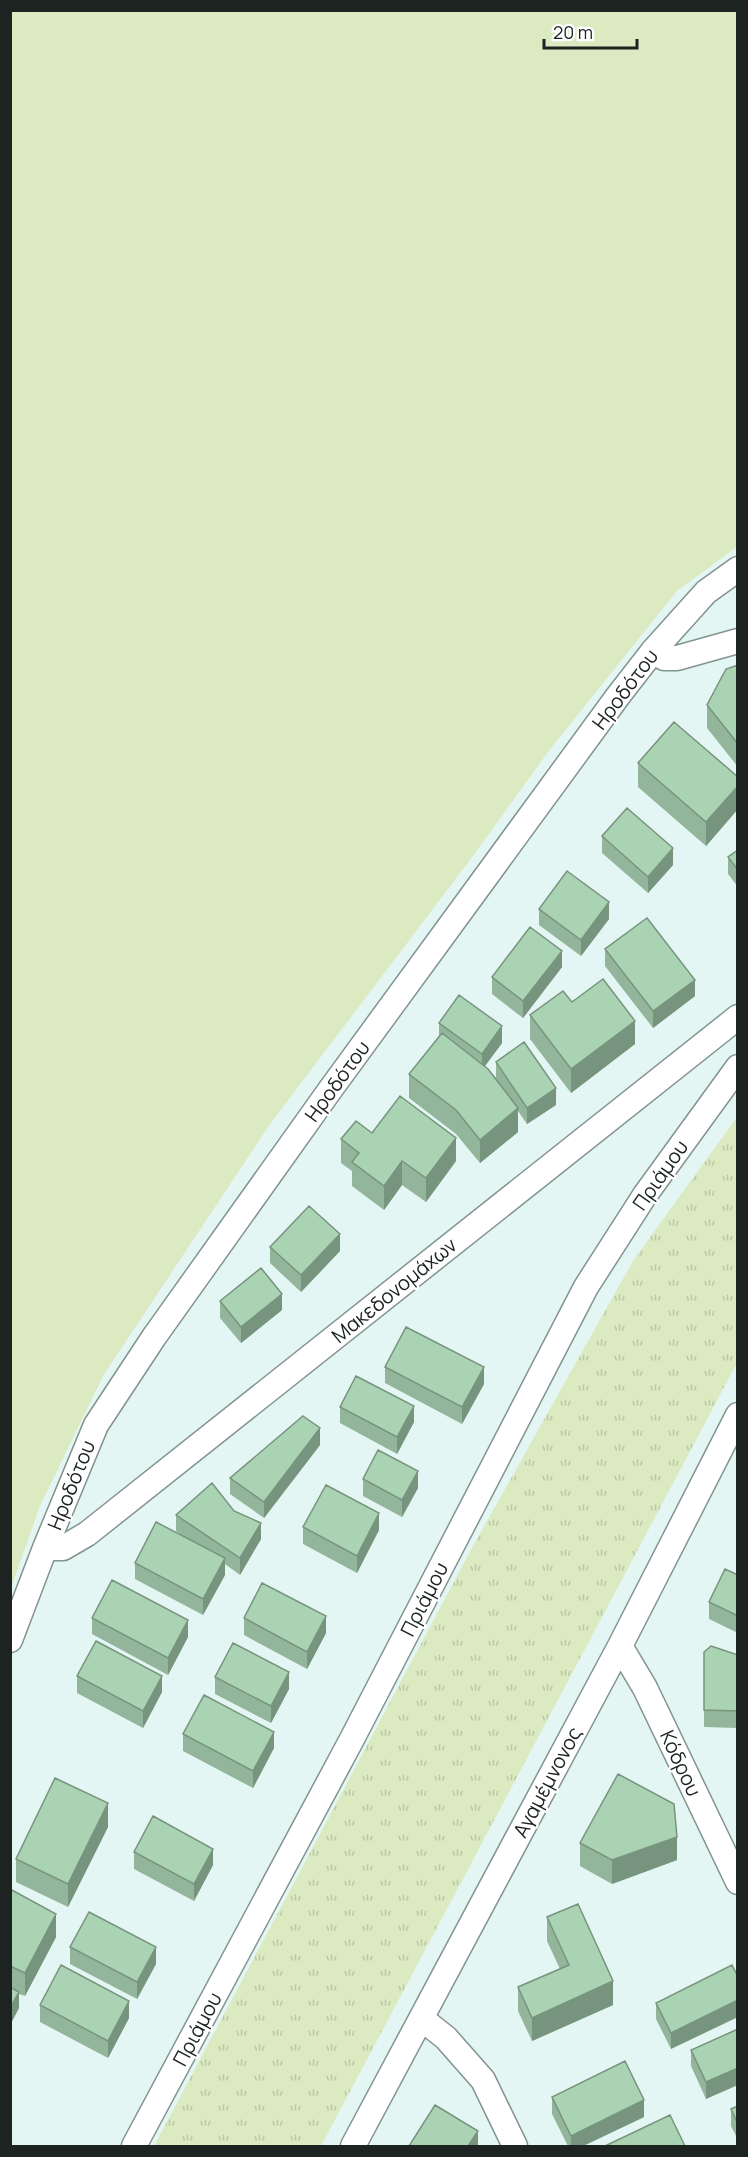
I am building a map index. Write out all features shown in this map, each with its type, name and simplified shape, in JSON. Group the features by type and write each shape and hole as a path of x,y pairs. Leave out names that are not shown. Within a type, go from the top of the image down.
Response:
{"street":[{"name":"Ηροδότου","path":"10,1640 96,1425 154,1336 330,1090 653,651 706,592 738,569"},
{"path":"653,651 664,658 677,658 738,640"},
{"name":"Μακεδονομάχων","path":"45,1548 63,1548 87,1534 738,1017"},
{"name":"Πριάμου","path":"134,2146 352,1739 586,1287 645,1195 738,1067"},
{"name":"Αγαμέμνονος","path":"353,2146 620,1646 738,1415"},
{"name":"Κόδρου","path":"620,1646 645,1688 738,1882"},
{"path":"422,2019 446,2038 483,2080 515,2146"}],"green space":[{"path":"11,10 737,11 738,546 677,591 551,748 470,860 270,1124 103,1376 40,1506 11,1588"},
{"path":"737,1117 737,1363 321,2146 154,2146 473,1546 633,1261"}],"building":[{"path":"738,665 738,744 707,705 726,669"},
{"path":"674,722 738,777 738,786 706,822 638,763"},
{"path":"627,808 673,848 648,877 602,836"},
{"path":"738,850 738,870 728,857"},
{"path":"567,871 609,902 581,940 539,909"},
{"path":"647,918 695,980 653,1011 605,949"},
{"path":"530,927 562,951 523,1001 492,977"},
{"path":"603,979 635,1021 571,1069 530,1015 563,991 572,1002"},
{"path":"459,995 502,1026 482,1054 439,1023"},
{"path":"442,1033 488,1069 518,1108 480,1140 456,1110 409,1074"},
{"path":"524,1042 556,1088 527,1108 496,1062"},
{"path":"400,1096 456,1138 426,1178 402,1161 384,1186 352,1162 359,1153 341,1139 356,1121 372,1133"},
{"path":"309,1206 340,1234 301,1275 270,1247"},
{"path":"261,1268 282,1294 241,1327 220,1301"},
{"path":"406,1327 484,1367 462,1407 385,1367"},
{"path":"356,1376 414,1406 397,1437 340,1407"},
{"path":"303,1416 320,1428 264,1502 230,1478"},
{"path":"378,1450 418,1471 402,1500 363,1479"},
{"path":"212,1483 234,1511 261,1523 240,1558 176,1515"},
{"path":"326,1485 379,1513 357,1556 303,1527"},
{"path":"156,1522 225,1558 203,1599 135,1563"},
{"path":"725,1569 738,1575 738,1616 709,1602"},
{"path":"112,1580 188,1620 168,1658 92,1618"},
{"path":"262,1583 326,1616 307,1652 244,1618"},
{"path":"96,1641 162,1676 143,1711 77,1676"},
{"path":"233,1643 289,1672 271,1706 215,1677"},
{"path":"711,1646 738,1655 738,1711 704,1710 704,1652"},
{"path":"204,1695 274,1732 253,1771 183,1734"},
{"path":"618,1774 674,1804 677,1837 612,1860 580,1843"},
{"path":"55,1778 108,1803 68,1884 16,1859"},
{"path":"153,1816 213,1849 194,1884 134,1852"},
{"path":"10,1889 56,1914 25,1973 10,1966"},
{"path":"578,1904 613,1981 532,2018 518,1987 569,1965 547,1917"},
{"path":"89,1912 156,1947 137,1982 70,1947"},
{"path":"61,1965 129,2001 108,2041 40,2005"},
{"path":"732,1965 738,1977 738,2000 671,2033 656,2003"},
{"path":"10,1987 19,1992 10,2008"},
{"path":"738,2029 738,2068 706,2082 691,2050"},
{"path":"625,2061 644,2100 571,2136 552,2097"},
{"path":"435,2105 478,2131 468,2146 409,2146"},
{"path":"738,2106 738,2124 731,2109"},
{"path":"670,2115 685,2146 605,2146"}]}
